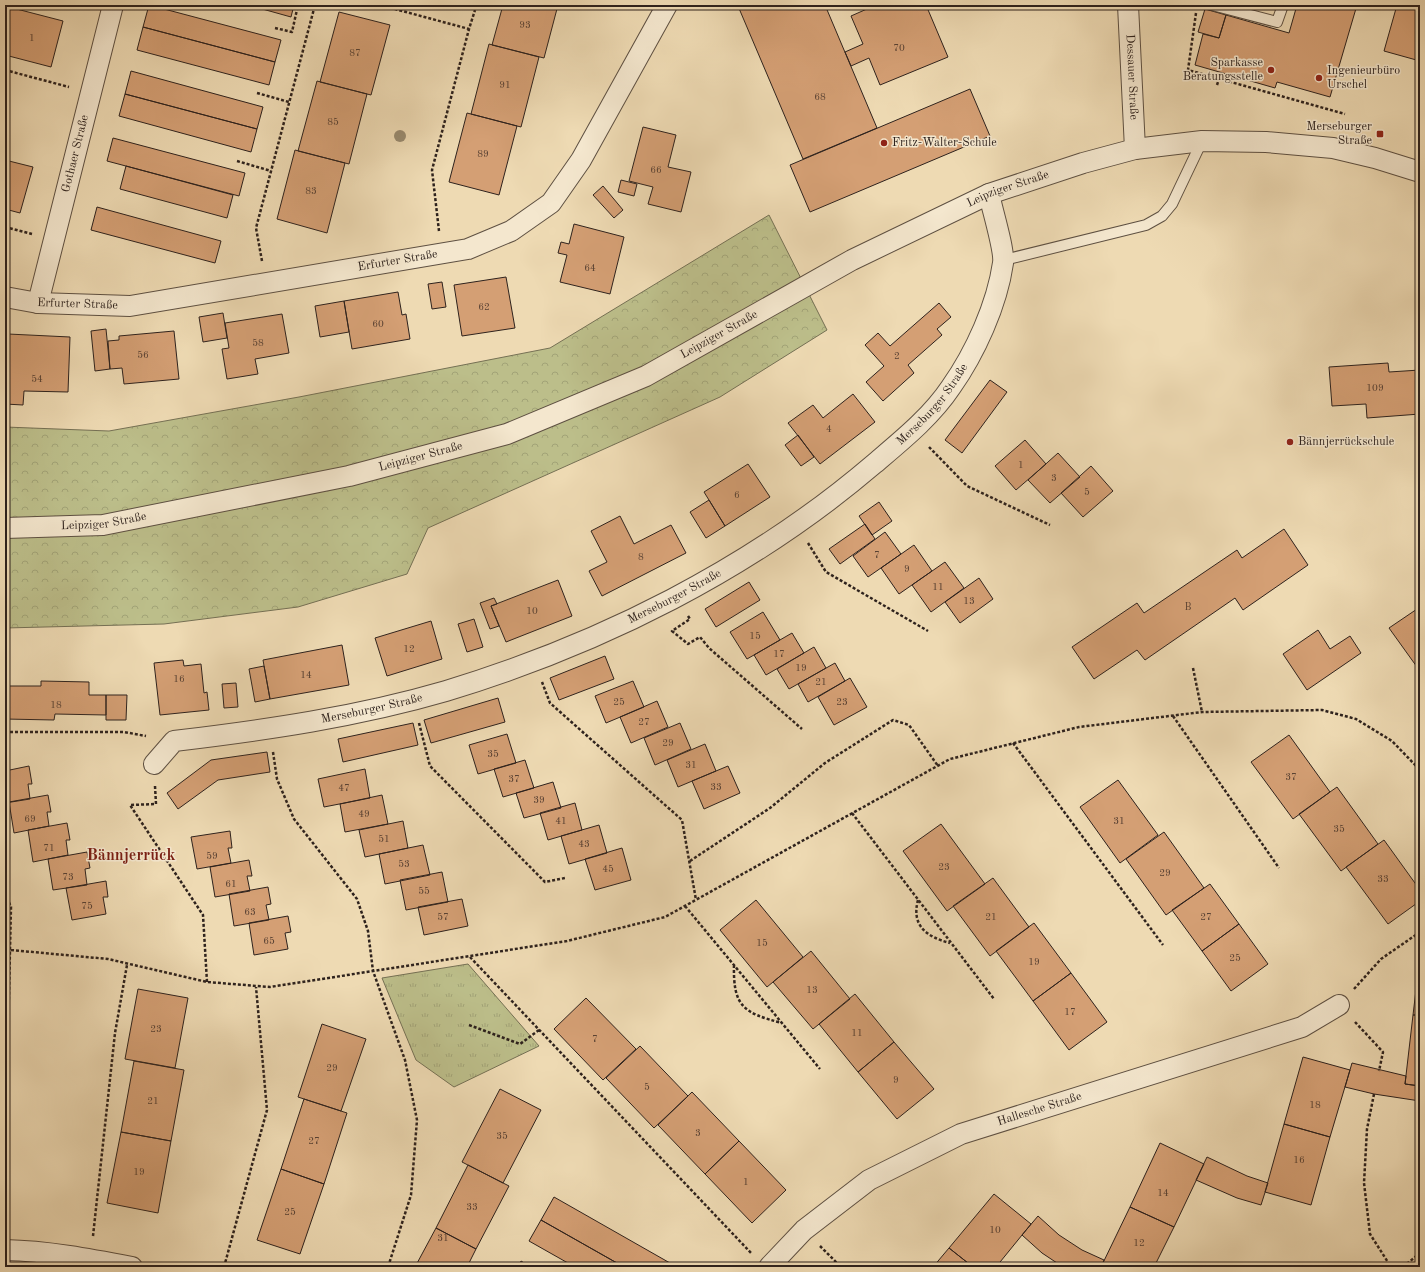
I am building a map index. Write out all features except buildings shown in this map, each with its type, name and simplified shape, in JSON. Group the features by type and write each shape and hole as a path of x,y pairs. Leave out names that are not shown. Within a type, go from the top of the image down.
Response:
{"street":[{"name":"Gothaer Straße","path":"38,303 113,5"},
{"name":"Erfurter Straße","path":"5,297 38,303 130,306 468,249 511,231 551,203 581,160 667,5"},
{"name":"Dessauer Straße","path":"1128,5 1135,149"},
{"name":"Leipziger Straße","path":"5,528 103,525 349,476 507,434 646,376 852,260 989,194 1083,163 1135,149 1202,141 1266,142 1334,148 1375,158 1420,172"},
{"name":"Merseburger Straße","path":"174,741 279,728 361,713 446,690 564,651 696,587 777,539 855,480 913,430 950,389 980,340 1004,260 989,194"},
{"path":"154,764 174,741"},
{"name":"Hallesche Straße","path":"761,1261 870,1180 961,1134 1302,1027 1339,1005"},
{"path":"5,1250 29,1251 85,1258 132,1267"}],"lane":[{"path":"1212,5 1277,22 1283,5"},
{"path":"1004,260 1146,225 1162,216 1172,204 1202,141"}],"path":[{"path":"276,28 292,32 298,5"},
{"path":"265,284 256,228 315,5"},
{"path":"380,5 468,29"},
{"path":"441,253 432,170 468,29 475,10"},
{"path":"1196,12 1188,70 1345,114"},
{"path":"5,70 91,92"},
{"path":"1217,85 1219,79"},
{"path":"257,93 289,102"},
{"path":"237,161 271,170"},
{"path":"5,226 25,232"},
{"path":"930,448 967,486 1050,525"},
{"path":"808,543 826,572 928,631"},
{"path":"690,619 672,631 688,644 700,637 709,648 802,729"},
{"path":"1193,668 1202,712"},
{"path":"540,676 550,703 682,820 696,900"},
{"path":"11,950 108,959 127,965 206,982 270,987 567,941 665,917 950,759 1079,727 1202,712 1322,710 1356,719 1392,740 1420,770"},
{"path":"1173,716 1279,868"},
{"path":"690,861 770,808 825,763 893,720 909,725 938,766"},
{"path":"419,721 430,766 545,882 565,878"},
{"path":"5,732 124,732 174,741"},
{"path":"1013,743 1163,945"},
{"path":"273,750 277,778 294,820 357,899 368,931 373,971 405,1060 417,1120 411,1195 388,1267"},
{"path":"156,804 130,805 203,915 206,982"},
{"path":"852,813 994,999"},
{"path":"5,893 12,907 5,1165"},
{"path":"918,900 916,919 923,929 931,936 951,943"},
{"path":"685,906 820,1069"},
{"path":"1379,1071 1383,1052 1339,1005 1382,958 1420,932"},
{"path":"470,957 761,1261"},
{"path":"734,964 734,982 740,1005 760,1017 782,1023"},
{"path":"93,1240 115,1033 127,965"},
{"path":"224,1267 267,1110 256,987"},
{"path":"469,1025 520,1044 539,1030"},
{"path":"1374,1094 1367,1129 1364,1183 1370,1234 1392,1267"},
{"path":"804,1230 841,1267"},
{"path":"1403,1267 1420,1253"}],"green space":[{"path":"769,215 827,330 720,397 428,528 407,574 298,607 164,624 5,628 5,427 109,431 299,397 550,348"},
{"path":"468,964 539,1046 454,1087 416,1060 382,978"}],"place":[{"name":"Sparkasse Beratungsstelle","path":"1271,70"},
{"name":"Ingenieurbüro Urschel","path":"1319,78"},
{"name":"Merseburger Straße","path":"1380,134"},
{"name":"Fritz-Walter-Schule","path":"884,143"},
{"name":"Bännjerrückschule","path":"1290,442"}],"district":[{"name":"Bännjerrück","path":"131,856"}]}
